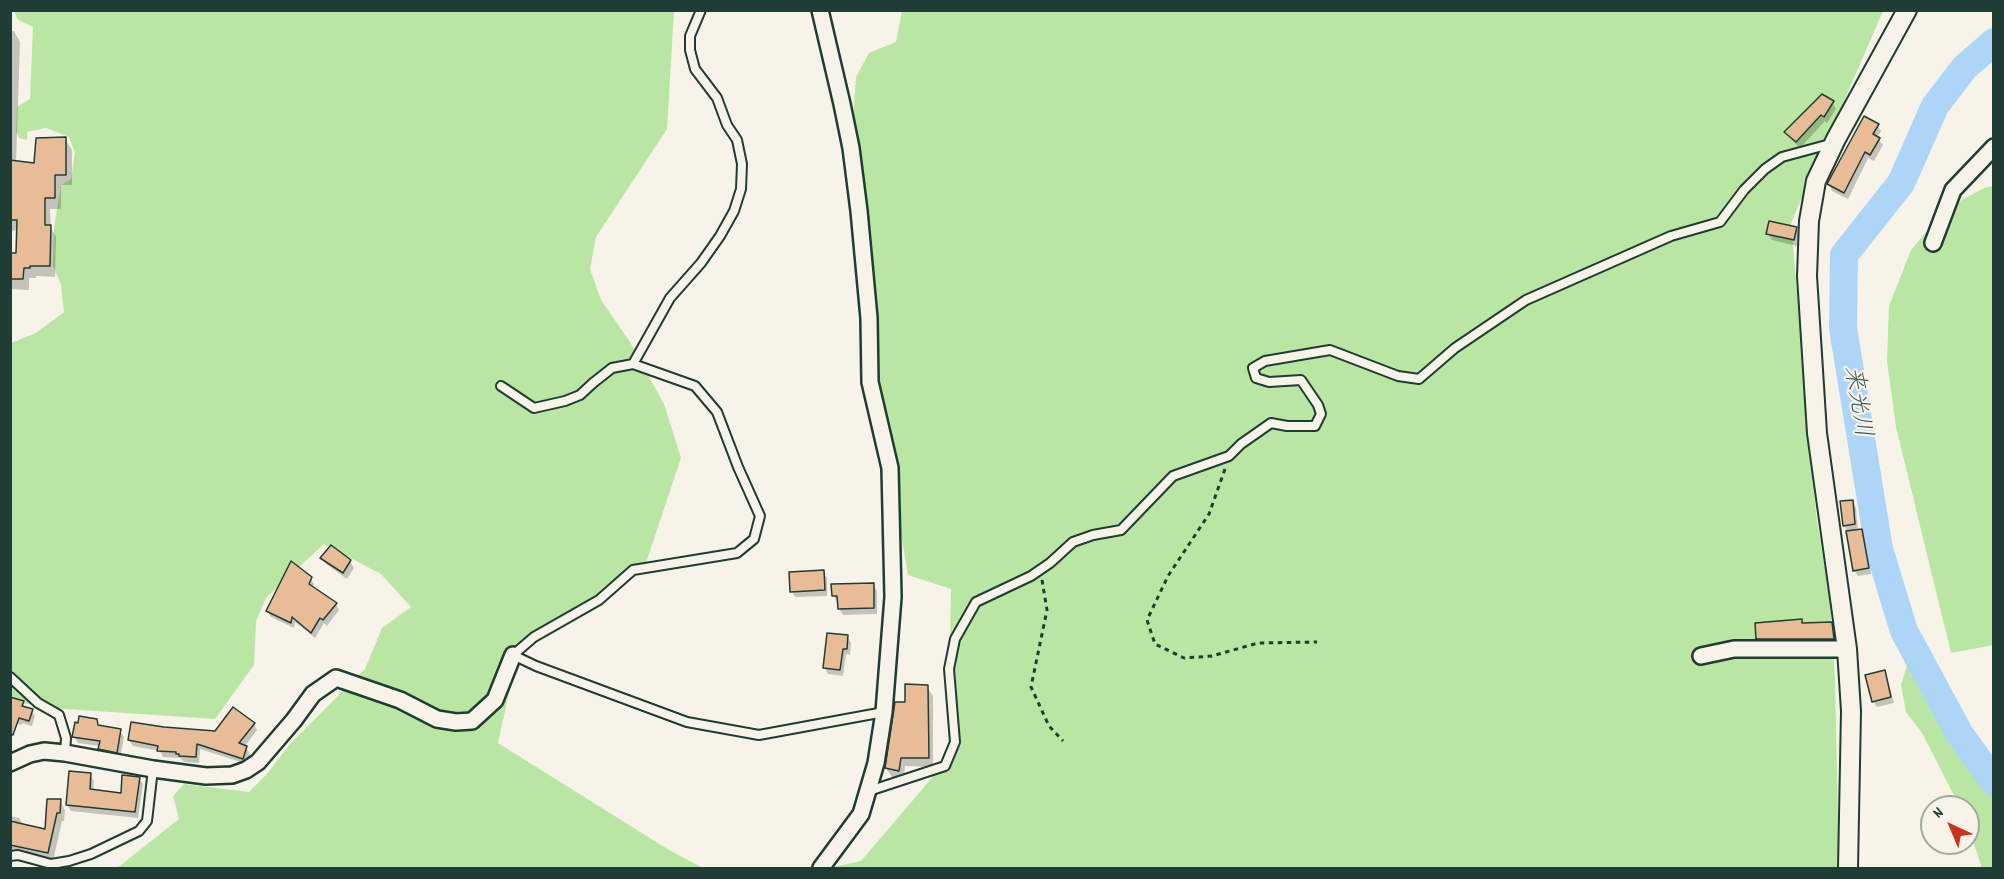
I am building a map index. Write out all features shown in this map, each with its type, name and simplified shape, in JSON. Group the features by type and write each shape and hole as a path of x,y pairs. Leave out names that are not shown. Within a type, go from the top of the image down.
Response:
{"street":[{"path":"820,10 851,148 869,318 870,382 890,468 893,597 884,712 876,763 861,814 820,868"},
{"path":"1848,868 1851,711 1847,649 1817,433 1807,276 1809,221 1816,181 1834,143 1907,10"},
{"path":"1933,243 1953,190 1994,147"},
{"path":"1701,656 1734,649 1847,649"},
{"path":"10,763 30,754 44,751 206,776 232,775 258,762 313,694 336,678 400,700 437,719 456,722 472,721 495,700 513,656"}],"lane":[{"path":"633,364 670,298 701,263 720,236 734,211 741,189 742,164 737,140 727,125 717,98 695,69 690,50 690,36 701,10"},
{"path":"868,792 945,766 955,742 949,669 955,639 976,602 1041,570 1073,542 1093,535 1121,530 1173,476 1229,456 1241,444 1271,423 1287,426 1315,426 1321,414 1318,405 1301,380 1269,382 1256,378 1253,368 1265,361 1330,350 1398,376 1419,379 1455,348 1526,300 1671,236 1720,222 1744,190 1765,169 1782,157 1834,143"},
{"path":"501,386 534,408 580,395 612,368 633,364 695,386 717,412 760,516 754,539 737,553 633,570 599,600 534,637 513,656 687,722 759,735 884,712"},
{"path":"10,677 38,703 59,715 66,738 65,753"},
{"path":"10,856 18,855 51,864 69,861 91,854 139,831 147,821 153,769"}],"path":[{"path":"1229,456 1209,514 1168,576 1147,620 1155,644 1184,658 1212,656 1258,644 1317,642"},
{"path":"1041,570 1047,610 1031,687 1049,726 1063,741"}],"green space":[{"path":"14,11 674,11 667,129 596,237 590,269 601,300 630,342 664,404 681,458 644,569 518,651 498,743 669,850 703,868 117,868 179,819 173,796 184,784 249,792 267,774 290,744 365,669 382,628 411,607 381,574 324,544 266,598 256,621 254,665 215,719 50,708 11,701 11,343 36,333 64,312 61,285 53,265 54,227 61,185 71,179 75,153 69,137 46,128 27,132 27,140 19,138 16,131 17,107 30,99 33,27 18,20"},
{"path":"902,11 1883,11 1791,223 1816,514 1830,600 1835,680 1839,868 829,868 861,861 948,759 951,589 908,575 885,442 872,310 851,148 856,77 869,53 896,42"},
{"path":"1993,186 1994,645 1951,653 1896,427 1887,361 1889,306 1911,250 1947,208 1984,188"},
{"path":"1915,664 1928,680 1942,688 1962,742 1993,768 1993,868 1982,868 1978,855 1980,855 1980,795 1954,795 1922,733 1906,712 1901,685 1907,665"}],"building":[{"path":"1822,94 1834,101 1824,117 1821,115 1796,142 1784,132"},
{"path":"1864,116 1879,124 1873,134 1880,138 1870,155 1865,152 1844,193 1827,184"},
{"path":"66,137 66,175 55,175 55,198 45,198 45,225 51,225 50,266 30,266 30,268 24,268 23,279 10,279 10,253 16,253 17,220 10,220 10,160 34,163 36,138"},
{"path":"1769,221 1797,227 1794,240 1766,234"},
{"path":"1853,500 1855,524 1843,526 1840,501"},
{"path":"1862,529 1869,568 1853,571 1846,531"},
{"path":"331,545 351,560 343,573 320,558"},
{"path":"291,561 312,577 309,584 337,603 323,620 320,618 311,633 292,617 291,623 266,611"},
{"path":"824,570 825,590 790,592 789,572"},
{"path":"874,583 874,608 838,609 837,596 832,596 831,584"},
{"path":"1802,619 1802,623 1832,622 1834,639 1756,639 1755,623"},
{"path":"827,633 848,635 847,649 843,649 840,670 823,668"},
{"path":"1885,670 1891,697 1872,702 1865,675"},
{"path":"905,684 928,685 929,758 901,758 899,771 885,768 895,702 905,702"},
{"path":"10,697 24,701 22,706 33,709 29,721 19,718 13,735 10,734"},
{"path":"233,707 255,723 239,743 247,746 243,759 197,744 196,757 179,756 176,752 157,751 158,746 128,740 131,722 215,731"},
{"path":"79,716 97,719 98,725 121,729 117,753 98,749 100,741 72,737 75,722 78,723"},
{"path":"69,771 91,773 90,789 121,793 122,775 140,777 135,812 66,805"},
{"path":"47,799 61,799 60,813 57,813 48,853 10,845 10,821 45,829"}],"waterway":[{"name":"来光川","path":"1994,42 1965,67 1935,106 1901,183 1844,255 1843,328 1879,549 1904,631 1959,733 1994,782"}]}
